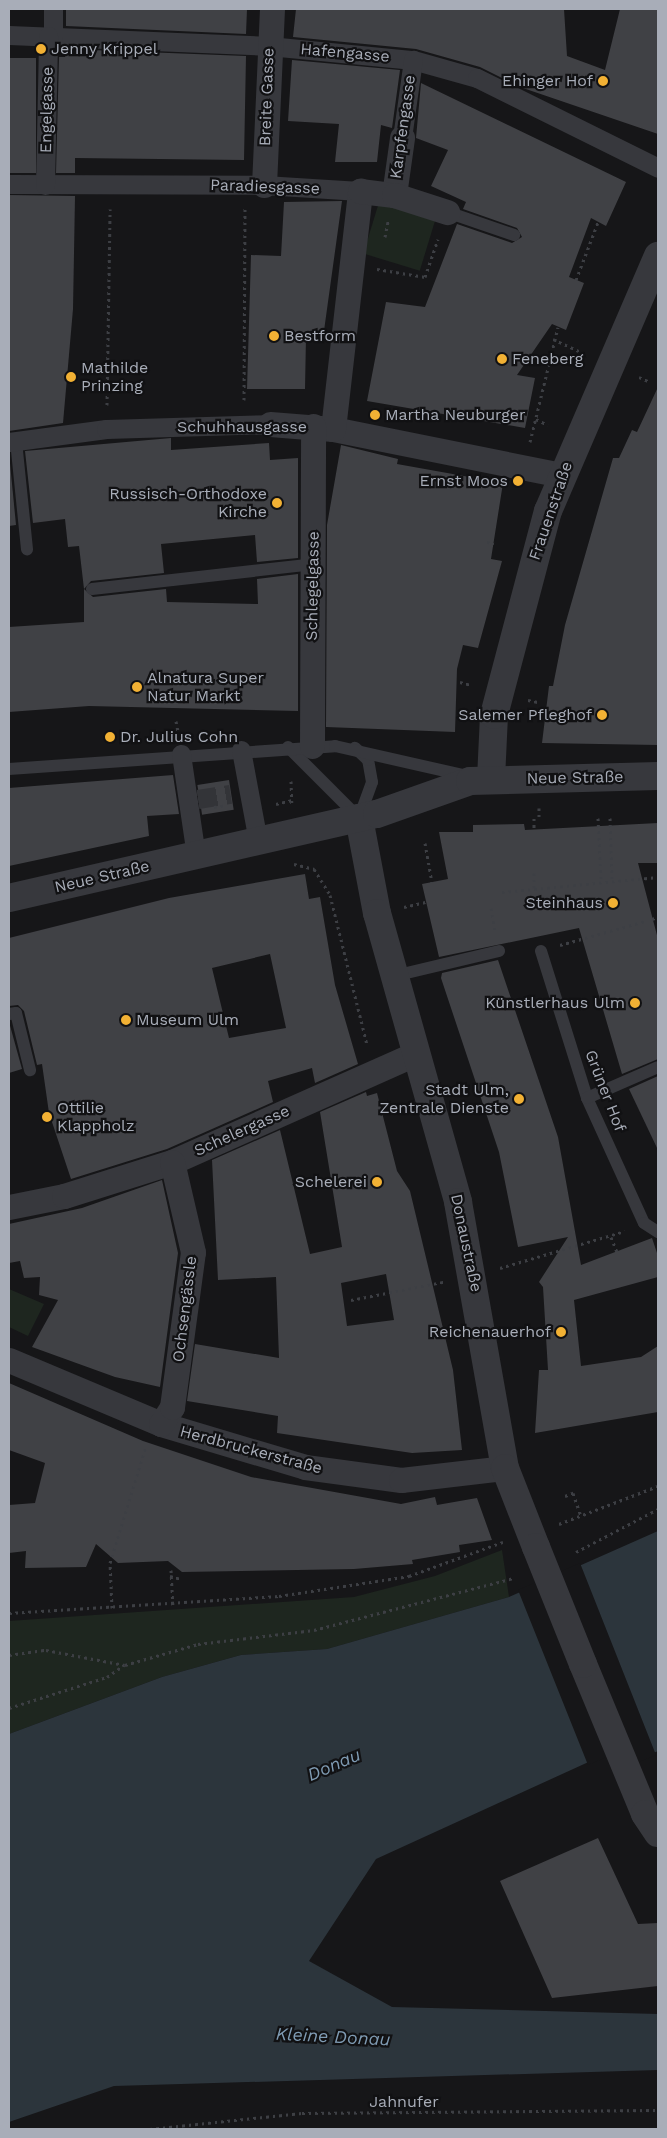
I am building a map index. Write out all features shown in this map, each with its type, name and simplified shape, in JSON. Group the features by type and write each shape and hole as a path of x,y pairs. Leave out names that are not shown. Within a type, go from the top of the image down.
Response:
{"street":[{"name":"Engelgasse","path":"45,185 53,9"},
{"name":"Breite Gasse","path":"254,185 272,9"},
{"name":"Hafengasse","path":"9,35 269,46 413,60 477,78 658,168"},
{"name":"Karpfengasse","path":"394,195 413,60"},
{"name":"Paradiesgasse","path":"9,184 254,185 360,191 394,195 447,212"},
{"path":"323,428 351,264 360,191"},
{"name":"Frauenstraße","path":"492,779 491,737 502,679 561,475 658,256"},
{"name":"Schuhhausgasse","path":"12,441 106,429 270,424 323,428 561,475"},
{"name":"Schlegelgasse","path":"300,746 323,428"},
{"path":"241,750 240,794 258,841"},
{"path":"181,754 193,800 196,855"},
{"name":"Neue Straße","path":"9,898 359,818 461,784 492,779 658,776"},
{"name":"Donaustraße","path":"359,818 394,976 415,1054 443,1142 473,1274 505,1468 633,1785 658,1833"},
{"name":"Schelergasse","path":"9,1207 61,1189 172,1162 415,1054"},
{"name":"Ochsengässle","path":"161,1424 172,1407 193,1252 172,1162"},
{"name":"Herdbruckerstraße","path":"9,1360 161,1424 305,1467 354,1475 444,1478 505,1468"}],"lane":[{"name":"Paradiesgasse","path":"447,212 514,235"},
{"path":"12,441 27,549"},
{"path":"92,589 314,564"},
{"path":"300,746 359,818 370,793 371,770 363,753 353,747"},
{"name":"Neue Straße","path":"9,769 300,746 353,747 434,770 492,779"},
{"path":"394,976 499,951"},
{"name":"Grüner Hof","path":"541,951 587,1098 644,1223 658,1232"},
{"path":"9,1014 16,1013 30,1070"},
{"path":"587,1098 658,1067"}],"path":[{"path":"106,429 110,183"},
{"path":"244,424 254,185"},
{"path":"385,240 394,195"},
{"path":"351,264 425,277 447,212"},
{"path":"576,280 598,222"},
{"path":"377,269 379,264"},
{"path":"522,466 536,419 553,340 558,326"},
{"path":"553,340 581,352"},
{"path":"638,377 650,382"},
{"path":"536,419 548,425"},
{"path":"487,542 494,543"},
{"path":"534,818 534,830"},
{"path":"598,818 601,880"},
{"path":"610,818 612,879"},
{"path":"425,843 432,882"},
{"path":"314,869 330,896 374,1072"},
{"path":"534,873 534,888"},
{"path":"502,892 601,880 658,877"},
{"path":"652,919 658,917"},
{"path":"541,951 646,921"},
{"path":"611,1237 617,1252"},
{"path":"351,1300 473,1274 599,1241"},
{"path":"112,1608 110,1563 146,1447 161,1424"},
{"path":"9,1613 173,1605 279,1596 409,1576 533,1540 581,1516 658,1486"},
{"path":"565,1496 573,1493 581,1516"},
{"path":"576,1552 658,1509"},
{"path":"171,1570 173,1605"},
{"path":"170,1576 180,1579"},
{"path":"9,1708 107,1677 125,1665 220,1640 314,1630 513,1578"},
{"path":"9,1655 46,1650 125,1665"},
{"name":"Jahnufer","path":"150,2129 302,2113 658,2110"}],"shaded area":[{"path":"380,199 436,216 420,271 363,254"},
{"path":"9,1289 44,1304 28,1336 9,1327"},
{"path":"502,1550 509,1597 327,1649 241,1655 162,1677 9,1734 9,1621 354,1597 435,1576"}],"water":[{"path":"658,1531 658,1751 624,1766 617,1749 376,1859 309,1961 392,2007 658,2014 658,2070 114,2086 9,2122 9,1734 162,1677 241,1655 327,1649 509,1597"}],"pier":[{"path":"580,1563 656,1755 624,1768 616,1753 588,1765 518,1590"}],"building":[{"path":"66,9 247,9 246,34 66,26"},
{"path":"296,9 564,9 567,56 605,70 620,9 658,9 658,134 520,87 480,67 416,49 293,37"},
{"path":"66,49 246,56 244,160 75,158 75,173 56,173 59,57 65,57"},
{"path":"9,58 36,58 36,173 9,173"},
{"path":"292,60 400,70 392,128 381,125 377,162 335,162 339,124 288,121"},
{"path":"421,83 626,182 606,226 591,218 569,277 584,283 566,330 552,324 517,375 535,378 525,428 367,401 386,302 425,307 457,224 512,243 522,237 517,228 463,209 466,202 431,186 448,150 416,138"},
{"path":"9,195 75,196 73,309 63,423 9,431"},
{"path":"342,201 323,338 306,337 305,389 247,389 251,255 281,256 284,202"},
{"path":"658,387 658,745 542,743 549,686 553,686 565,625 613,458 619,458 632,430 637,432"},
{"path":"171,438 171,450 269,443 270,460 298,458 298,558 257,562 255,535 161,544 164,573 91,581 84,589 79,546 68,547 65,519 33,523 25,451"},
{"path":"341,445 398,459 397,464 503,483 491,559 502,561 478,648 463,645 457,669 455,732 326,727 327,525"},
{"path":"9,453 16,525 9,526"},
{"path":"298,574 298,711 89,706 9,712 9,627 84,622 84,589 93,597 166,589 167,602 258,604 257,579"},
{"path":"173,775 179,814 147,816 149,836 9,866 9,788"},
{"path":"229,780 234,810 202,815 197,785"},
{"path":"658,823 658,863 638,863 658,939 658,1059 622,1074 579,928 439,957 422,884 448,879 439,832 473,832 473,825 524,824 525,830"},
{"path":"305,874 309,899 320,897 335,985 358,1064 315,1083 312,1068 268,1081 273,1102 167,1149 71,1179 49,1113 42,1064 37,1065 24,1011 18,1005 9,1006 9,938 169,898","holes":["270,954 286,1028 229,1038 212,968"]},
{"path":"498,960 558,1137 581,1265 652,1238 658,1256 658,1277 574,1300 581,1366 641,1357 658,1346 658,1412 535,1433 539,1370 548,1370 543,1287 539,1282 568,1237 518,1247 499,1152 441,978 442,973"},
{"path":"9,1022 22,1069 9,1073"},
{"path":"658,1076 658,1150 629,1089"},
{"path":"366,1092 367,1096 377,1093 397,1171 410,1191 453,1370 462,1450 412,1453 277,1433 278,1416 187,1401 195,1344 279,1358 276,1277 218,1280 212,1160 280,1130 310,1254 342,1247 320,1112","holes":["386,1274 394,1320 347,1326 341,1283"]},
{"path":"162,1180 178,1253 160,1387 115,1377 32,1347 58,1300 39,1295 40,1277 24,1278 20,1261 9,1263 9,1224 82,1208"},
{"path":"9,1383 143,1441 251,1477 401,1504 435,1497 437,1505 477,1498 492,1540 459,1545 460,1552 412,1560 413,1564 354,1569 182,1572 168,1561 118,1563 96,1544 86,1567 25,1568 26,1551 9,1553 9,1505 35,1503 45,1463 9,1450"},
{"path":"598,1838 638,1924 658,1923 658,1986 552,1998 500,1881"}],"tunnel":[{"path":"198,799 231,794"}],"place":[{"name":"Jenny Krippel","path":"41,49"},
{"name":"Ehinger Hof","path":"603,81"},
{"name":"Bestform","path":"274,336"},
{"name":"Feneberg","path":"502,359"},
{"name":"Mathilde Prinzing","path":"71,377"},
{"name":"Martha Neuburger","path":"375,415"},
{"name":"Ernst Moos","path":"518,481"},
{"name":"Russisch-Orthodoxe Kirche","path":"277,503"},
{"name":"Alnatura Super Natur Markt","path":"137,687"},
{"name":"Salemer Pfleghof","path":"602,715"},
{"name":"Dr. Julius Cohn","path":"110,737"},
{"name":"Steinhaus","path":"613,903"},
{"name":"Künstlerhaus Ulm","path":"635,1003"},
{"name":"Museum Ulm","path":"126,1020"},
{"name":"Stadt Ulm, Zentrale Dienste","path":"519,1099"},
{"name":"Ottilie Klappholz","path":"47,1117"},
{"name":"Schelerei","path":"377,1182"},
{"name":"Reichenauerhof","path":"561,1332"}],"water label":[{"name":"Donau","path":"334,1765"},
{"name":"Kleine Donau","path":"333,2037"}]}
